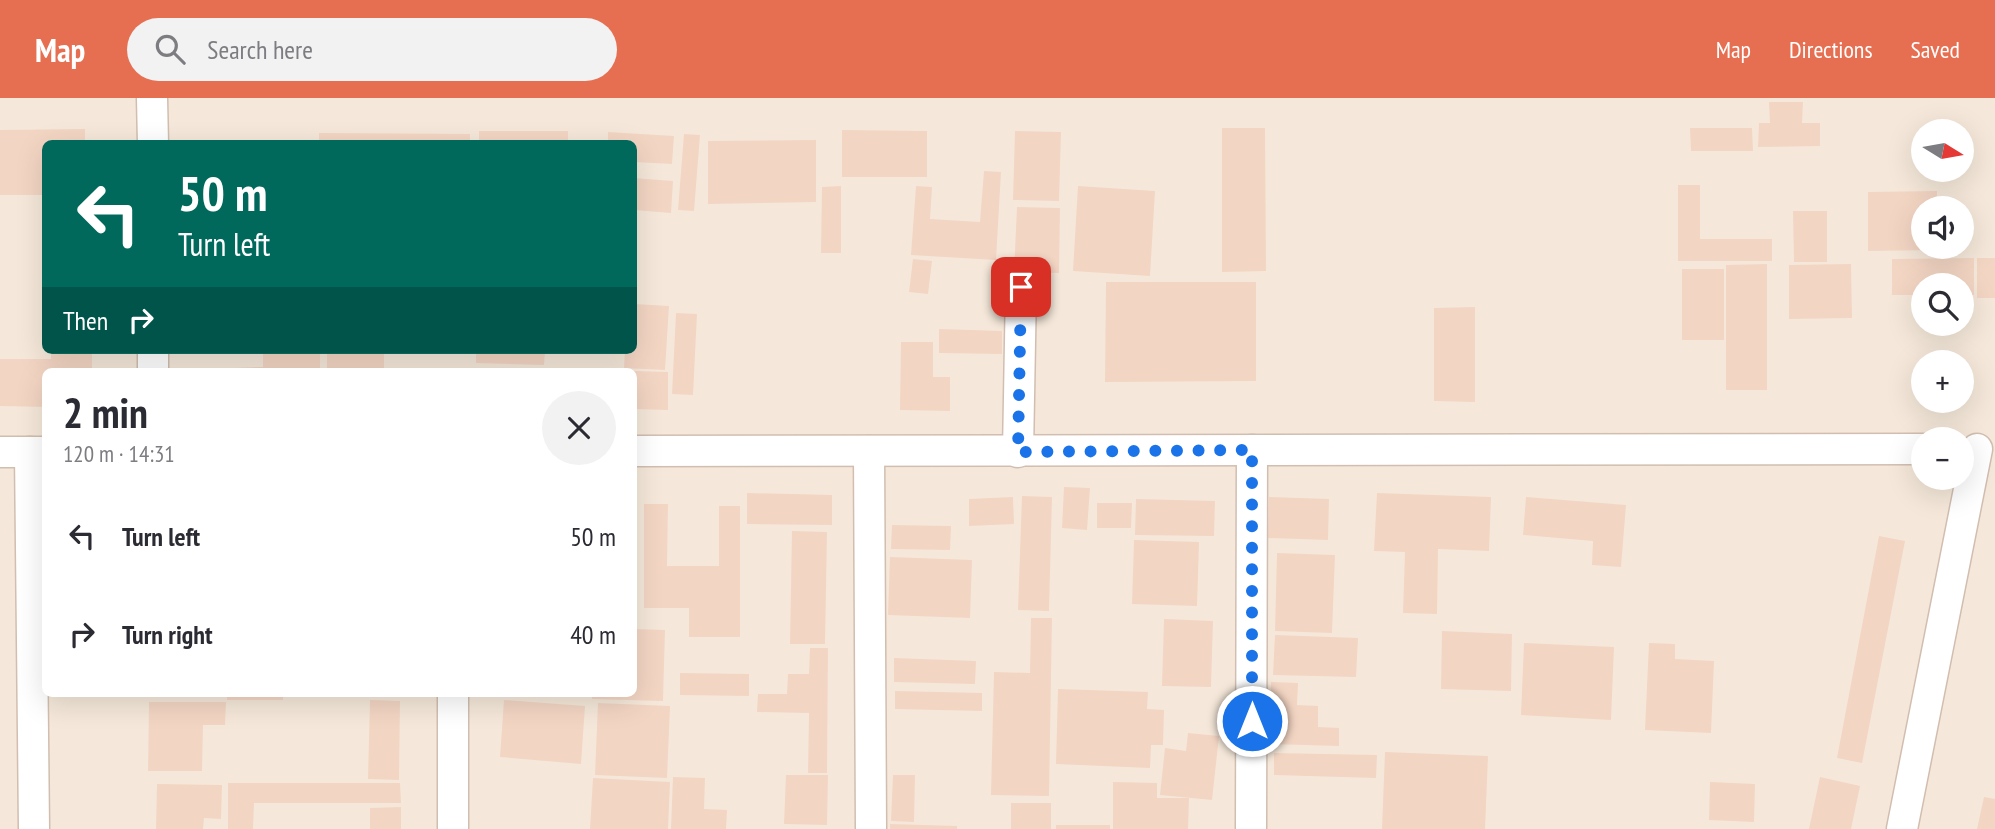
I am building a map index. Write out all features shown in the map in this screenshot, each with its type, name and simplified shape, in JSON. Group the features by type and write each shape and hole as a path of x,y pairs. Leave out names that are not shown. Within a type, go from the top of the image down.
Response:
{"street":[{"path":"152,98 153,140"},
{"path":"1018,452 1021,287"},
{"path":"637,451 1911,449"},
{"path":"1902,829 1978,449"},
{"path":"1251,829 1252,450"},
{"path":"869,451 871,829"},
{"path":"0,452 38,452 34,829"},
{"path":"453,697 453,829"}],"shaded area":[{"path":"0,98 1995,98 1995,829 0,829"}],"building":[{"path":"1769,102 1803,102 1802,123 1820,123 1820,146 1758,147 1759,123 1770,123"},
{"path":"1222,128 1265,128 1266,271 1222,272"},
{"path":"1690,128 1752,128 1753,151 1691,151"},
{"path":"85,129 85,140 42,140 42,195 0,195 0,130"},
{"path":"842,130 927,131 927,177 842,177"},
{"path":"479,131 568,131 568,140 479,140"},
{"path":"1015,131 1061,132 1059,201 1013,200"},
{"path":"608,132 674,136 672,164 637,162 637,140 608,140"},
{"path":"319,133 470,134 470,140 319,140"},
{"path":"684,134 700,135 694,211 678,210"},
{"path":"816,140 816,202 708,204 708,141"},
{"path":"984,171 1001,172 996,260 911,255 916,186 932,187 930,219 980,222"},
{"path":"637,178 673,181 671,213 637,210"},
{"path":"1678,185 1700,185 1700,239 1772,239 1772,261 1678,261"},
{"path":"841,186 841,253 821,253 822,187"},
{"path":"1078,186 1155,191 1150,276 1073,271"},
{"path":"1937,191 1937,196 1911,196 1911,250 1868,251 1868,192"},
{"path":"1017,207 1060,208 1059,273 1014,272"},
{"path":"1793,211 1827,211 1827,262 1794,262"},
{"path":"1977,258 1995,258 1995,298 1977,298"},
{"path":"913,259 932,261 928,294 909,292"},
{"path":"1892,259 1974,259 1974,273 1911,273 1911,295 1892,295"},
{"path":"1767,264 1767,390 1726,390 1726,265"},
{"path":"1851,264 1852,318 1789,319 1789,265"},
{"path":"1682,269 1724,269 1724,340 1682,340"},
{"path":"1106,282 1256,282 1256,381 1105,382"},
{"path":"637,304 669,306 665,370 624,368 625,354 637,354"},
{"path":"1475,307 1475,402 1434,401 1434,308"},
{"path":"676,313 697,314 693,395 672,394"},
{"path":"939,329 1002,331 1002,354 939,353"},
{"path":"901,342 933,342 933,377 950,377 950,411 900,410"},
{"path":"51,354 92,354 92,368 42,368 42,407 0,406 0,359 51,359"},
{"path":"263,354 320,354 320,368 235,368 263,367"},
{"path":"327,354 384,354 384,368 327,368"},
{"path":"476,354 545,354 544,365 476,363"},
{"path":"637,371 668,372 668,410 637,409"},
{"path":"1064,487 1090,488 1087,530 1062,528"},
{"path":"747,493 832,495 832,525 747,524"},
{"path":"1377,493 1491,497 1489,551 1438,549 1437,614 1403,613 1405,552 1374,551"},
{"path":"1022,496 1052,497 1049,611 1018,610"},
{"path":"1013,497 1014,524 969,526 969,499"},
{"path":"1269,497 1329,499 1328,540 1268,538"},
{"path":"1526,497 1626,505 1621,567 1592,565 1593,541 1523,535"},
{"path":"1136,499 1215,501 1214,536 1135,535"},
{"path":"1097,503 1132,503 1131,528 1097,528"},
{"path":"644,504 668,504 667,566 719,566 719,506 740,506 740,637 689,637 689,608 644,608"},
{"path":"892,525 951,526 950,550 891,549"},
{"path":"792,531 827,532 825,644 790,644"},
{"path":"1879,536 1905,541 1862,763 1837,758"},
{"path":"1134,540 1199,542 1197,606 1132,604"},
{"path":"1277,553 1335,555 1332,633 1275,631"},
{"path":"890,557 972,560 970,618 888,615"},
{"path":"1031,618 1052,618 1049,796 991,795 994,672 1030,673"},
{"path":"1164,619 1213,621 1211,687 1162,686"},
{"path":"637,629 665,630 663,701 592,699 637,697"},
{"path":"1442,631 1512,634 1511,691 1441,689"},
{"path":"1275,635 1358,638 1356,677 1273,675"},
{"path":"1524,643 1614,647 1611,720 1521,715"},
{"path":"1649,643 1675,644 1675,659 1714,661 1711,733 1645,730"},
{"path":"810,648 828,648 827,773 808,773 809,713 757,712 758,694 787,694 788,674 809,674"},
{"path":"894,658 976,661 975,684 894,682"},
{"path":"680,673 749,674 749,696 680,695"},
{"path":"1271,682 1298,683 1297,705 1318,706 1318,727 1339,728 1339,746 1269,744"},
{"path":"1058,689 1148,692 1147,709 1164,710 1163,745 1151,745 1150,768 1056,764"},
{"path":"895,691 982,693 982,711 895,709"},
{"path":"227,697 283,697 283,700 227,700"},
{"path":"370,700 400,701 399,780 368,779"},
{"path":"504,700 585,706 581,764 500,757"},
{"path":"149,702 226,702 225,725 203,725 202,771 148,771"},
{"path":"598,703 670,706 667,778 595,775"},
{"path":"1188,733 1219,736 1212,800 1160,795 1165,748 1186,751"},
{"path":"1385,752 1488,756 1485,829 1382,829"},
{"path":"1274,753 1377,755 1376,778 1274,775"},
{"path":"786,775 828,775 827,825 784,824"},
{"path":"893,775 915,775 914,822 891,821"},
{"path":"673,777 705,778 704,809 727,810 726,829 671,829"},
{"path":"1820,777 1860,786 1851,829 1809,829"},
{"path":"593,778 670,782 668,829 590,829"},
{"path":"1113,782 1157,783 1157,798 1189,798 1188,829 1113,829"},
{"path":"1710,782 1755,784 1754,822 1709,820"},
{"path":"228,783 400,783 401,803 254,803 253,829 228,829"},
{"path":"157,784 222,785 221,819 204,818 203,829 156,829"},
{"path":"1984,797 1995,799 1995,829 1977,829"},
{"path":"1011,803 1051,803 1051,829 1011,829"},
{"path":"401,807 401,829 370,829 370,808"},
{"path":"890,824 957,826 957,829 890,829"},
{"path":"1056,825 1110,825 1110,829 1056,829"}],"route":[{"path":"1021,287 1018,452 1252,450 1252,721"}]}
